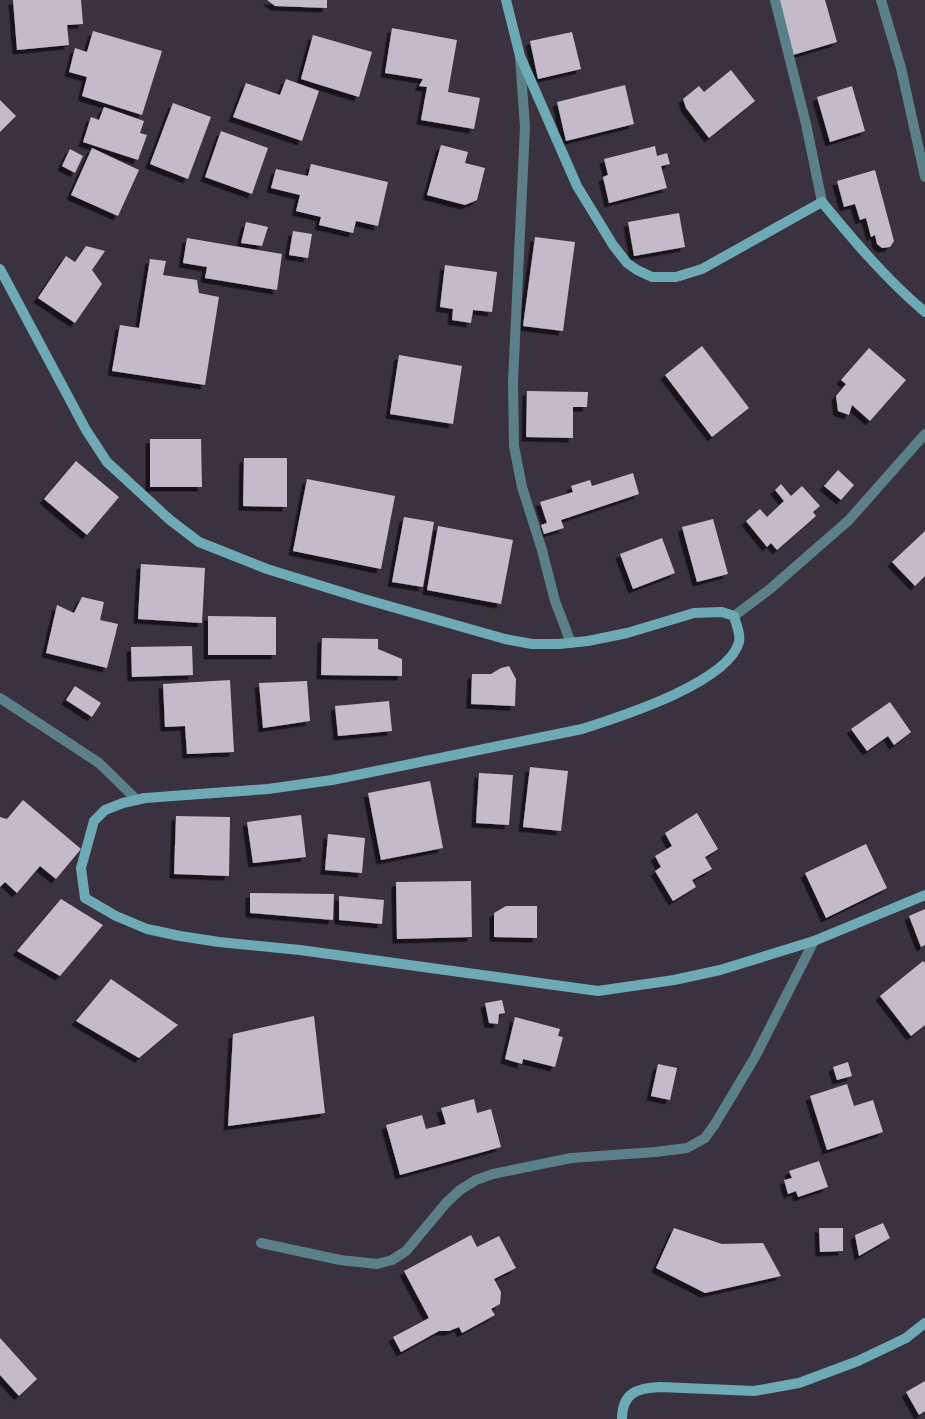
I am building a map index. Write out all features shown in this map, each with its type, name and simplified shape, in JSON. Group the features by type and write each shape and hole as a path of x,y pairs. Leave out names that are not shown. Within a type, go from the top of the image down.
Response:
{"street":[{"path":"506,0 520,56 578,186 613,244 627,263 652,277 676,277 702,269 822,202"},
{"path":"775,0 806,124 822,202 856,244 898,289 925,312"},
{"path":"881,0 900,68 925,177"},
{"path":"520,56 525,127 513,373 514,446 522,487 556,601 571,643"},
{"path":"0,269 86,430 106,462 170,520 199,542 267,569 364,599 505,639 532,644 588,641 627,633 694,613 722,612 734,616"},
{"path":"734,616 770,589 849,520 925,434"},
{"path":"734,616 740,640 734,653 720,667 695,685 610,720 542,738 332,780 268,789 137,800 105,810 94,821 81,868 85,898 116,916 147,929 180,936 598,991 674,980 720,970 814,941 925,895"},
{"path":"0,698 99,763 137,800"},
{"path":"260,1243 340,1260 377,1264 392,1260 406,1251 447,1202 460,1190 476,1180 493,1174 571,1158 687,1148 705,1138 715,1124 755,1057 814,941"},
{"path":"622,1419 622,1408 626,1399 633,1392 660,1387 754,1391 799,1382 866,1358 906,1338 925,1323"}],"building":[{"path":"13,0 81,0 83,24 67,25 69,45 17,50"},
{"path":"267,0 327,0 327,8 275,6"},
{"path":"778,0 825,0 837,42 793,55"},
{"path":"392,28 457,40 448,92 480,98 474,129 421,120 427,87 419,86 423,79 385,73"},
{"path":"93,31 162,51 142,115 82,96 87,77 69,72 75,48 87,52"},
{"path":"572,32 581,69 538,79 530,41"},
{"path":"313,35 372,52 359,97 301,79"},
{"path":"731,70 755,101 709,138 686,108 683,99 699,86 704,92"},
{"path":"286,79 319,91 302,141 233,117 246,83 280,95"},
{"path":"625,85 634,124 566,141 557,102"},
{"path":"852,86 865,131 830,142 817,97"},
{"path":"0,100 16,116 0,132"},
{"path":"173,103 211,117 188,179 150,164"},
{"path":"104,107 144,121 140,133 147,135 138,160 83,142 91,117 99,120"},
{"path":"221,131 268,148 252,194 205,177"},
{"path":"441,145 468,152 465,163 485,168 477,200 465,205 427,195"},
{"path":"655,146 657,156 667,153 670,164 661,166 667,188 609,203 603,177 608,175 604,159"},
{"path":"92,148 139,170 118,216 71,195"},
{"path":"70,149 83,156 75,173 62,166"},
{"path":"311,164 388,182 378,226 356,221 353,233 319,225 321,217 296,211 300,195 271,188 276,169 308,176"},
{"path":"875,170 894,241 890,247 882,248 877,244 875,235 871,237 866,218 860,220 855,204 844,207 837,181"},
{"path":"679,213 685,247 634,256 628,222"},
{"path":"246,222 268,227 262,246 241,243"},
{"path":"293,231 312,234 308,258 289,255"},
{"path":"535,237 575,242 563,331 523,326"},
{"path":"187,238 282,254 277,290 205,278 207,267 183,263"},
{"path":"86,246 105,251 92,270 102,284 75,323 38,298 66,256 75,262"},
{"path":"150,259 166,261 163,275 197,280 199,293 219,297 205,385 112,371 120,325 139,328"},
{"path":"445,265 497,272 492,312 473,310 471,323 452,320 453,309 440,307"},
{"path":"702,346 749,408 712,437 665,375"},
{"path":"869,348 906,380 870,421 852,405 849,415 838,411 836,396 846,384 841,380"},
{"path":"399,355 462,366 453,424 390,414"},
{"path":"527,391 588,392 587,407 573,407 573,438 526,437"},
{"path":"150,439 201,439 202,487 150,487"},
{"path":"244,458 287,458 287,507 243,506"},
{"path":"76,461 119,497 87,535 44,499"},
{"path":"838,470 854,485 841,500 824,486"},
{"path":"633,473 639,494 561,520 564,528 544,534 541,525 547,523 540,502 573,492 571,486 590,480 592,486"},
{"path":"307,479 395,496 381,569 293,551"},
{"path":"781,484 791,496 802,486 820,506 813,512 816,516 777,550 771,543 767,547 746,521 760,509 767,517 784,501 775,490"},
{"path":"404,517 434,522 423,587 392,582"},
{"path":"713,519 728,574 697,582 682,527"},
{"path":"438,526 513,540 501,604 427,590"},
{"path":"925,531 925,576 915,586 892,562"},
{"path":"662,538 675,573 633,589 620,554"},
{"path":"141,564 205,568 202,623 138,619"},
{"path":"82,597 104,602 100,620 118,624 107,668 46,653 57,605 74,613"},
{"path":"208,616 276,617 276,655 208,655"},
{"path":"322,638 378,639 378,649 402,659 402,676 321,675"},
{"path":"192,646 193,675 132,677 131,647"},
{"path":"509,666 516,679 515,706 471,704 472,674 491,674"},
{"path":"230,680 234,752 187,754 185,726 165,727 163,684"},
{"path":"307,681 310,721 263,728 259,683"},
{"path":"75,686 101,703 92,717 66,700"},
{"path":"389,701 392,731 338,736 335,706"},
{"path":"890,702 911,732 894,745 888,736 867,751 851,729"},
{"path":"530,767 568,771 561,831 523,827"},
{"path":"479,773 513,775 509,825 476,823"},
{"path":"430,781 443,848 381,860 368,793"},
{"path":"23,800 81,849 56,879 40,866 17,893 5,882 0,887 0,817 7,819"},
{"path":"697,813 718,849 705,857 712,869 692,880 696,887 673,901 655,871 661,867 655,856 672,846 665,833"},
{"path":"301,815 306,857 253,863 247,822"},
{"path":"176,816 230,817 229,876 174,874"},
{"path":"328,834 365,838 362,873 325,870"},
{"path":"866,844 887,888 826,918 805,873"},
{"path":"471,881 472,937 397,939 396,882"},
{"path":"250,893 334,894 333,920 250,913"},
{"path":"339,896 384,900 382,924 339,920"},
{"path":"61,899 103,925 60,976 17,951"},
{"path":"506,906 537,906 537,938 494,937 494,913"},
{"path":"925,909 925,945 921,947 909,916"},
{"path":"923,961 925,963 925,1025 911,1036 880,996"},
{"path":"111,979 178,1025 139,1058 76,1021"},
{"path":"502,1000 505,1013 499,1014 498,1024 489,1023 485,1003"},
{"path":"314,1016 325,1113 228,1126 233,1034"},
{"path":"515,1017 560,1029 558,1036 563,1037 555,1067 523,1059 522,1064 505,1059"},
{"path":"848,1062 852,1076 837,1080 833,1067"},
{"path":"658,1064 677,1068 670,1100 651,1096"},
{"path":"847,1084 854,1106 873,1100 883,1132 827,1150 810,1096"},
{"path":"474,1099 477,1113 491,1109 501,1147 400,1175 386,1125 422,1115 426,1129 446,1124 441,1108"},
{"path":"819,1161 828,1187 798,1197 796,1191 788,1194 784,1180 792,1178 789,1171"},
{"path":"883,1223 890,1238 859,1256 855,1235"},
{"path":"674,1228 722,1244 763,1243 781,1276 705,1293 656,1268"},
{"path":"819,1228 843,1228 843,1251 820,1252"},
{"path":"471,1235 477,1247 499,1236 516,1268 494,1279 501,1292 500,1304 491,1309 495,1315 462,1333 459,1327 449,1331 439,1331 401,1352 393,1337 429,1318 404,1271"},
{"path":"0,1338 37,1379 19,1396 0,1375"},
{"path":"925,1381 925,1411 919,1415 906,1392"}]}
